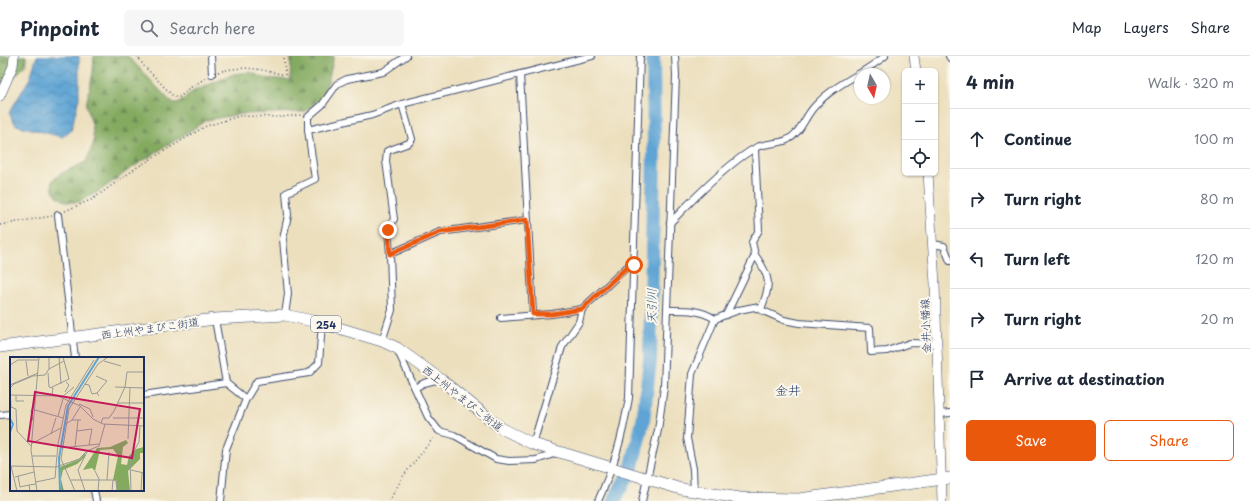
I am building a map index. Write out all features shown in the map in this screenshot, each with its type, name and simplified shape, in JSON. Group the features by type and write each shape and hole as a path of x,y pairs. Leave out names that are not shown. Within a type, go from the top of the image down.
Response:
{"highway":[{"name":"西上州やまびこ街道","path":"0,347 215,319 286,315 322,323 382,341 397,348 501,428 532,444 645,480 694,492 708,498 799,500 946,478"}],"main road":[{"path":"0,96 13,66 14,56"},
{"path":"914,56 916,68"},
{"name":"金井小幡線","path":"928,176 938,344 940,414 946,478 942,501"}],"street":[{"path":"211,56 212,74"},
{"path":"286,315 288,294 283,239 288,214 286,193 315,179 308,130 308,117 322,105 337,84 347,80 383,72 397,59 406,56"},
{"path":"308,130 372,115 402,104 592,56"},
{"path":"598,501 614,470 629,398 640,56"},
{"path":"642,501 645,480 658,430 664,387 675,56"},
{"path":"670,223 695,198 741,158 755,148 787,140 798,132 813,107 838,85 873,66 885,56"},
{"path":"520,74 533,314"},
{"path":"382,341 392,310 388,230 394,219 386,161 387,151 409,143 412,139 402,104"},
{"path":"755,148 759,230 752,242 755,255 765,269 769,289 761,309"},
{"path":"58,215 75,357"},
{"path":"390,254 440,232 527,220"},
{"path":"933,244 944,246 950,261"},
{"path":"726,315 755,255"},
{"path":"501,318 533,314 552,314 582,309 627,267 634,265"},
{"path":"694,492 687,438 692,374 715,319 754,307 784,320 799,323 870,328 871,352 887,351 910,343 938,344"},
{"path":"532,444 562,346 579,322 582,309"},
{"path":"667,310 697,311 705,313 715,319"},
{"path":"215,319 226,384 246,399"},
{"path":"221,501 226,449 246,399 257,381 309,373 315,369 319,363 322,323"},
{"path":"397,348 428,417 439,431 454,435 496,459 509,461 536,460 557,453"},
{"path":"415,388 424,383 440,380"},
{"path":"144,396 226,384"},
{"path":"940,414 950,413"},
{"path":"0,415 10,414"},
{"path":"94,491 96,501"}],"path":[{"path":"0,224 58,215 93,199 136,168 206,126 240,116 281,117 302,115 308,117"},
{"path":"389,501 404,475 439,431"}],"green space":[{"path":"0,56 26,56 26,64 0,93"},
{"path":"94,56 128,56 170,101 178,104 192,92 234,74 250,72 264,78 290,80 291,56 334,56 325,95 305,112 241,114 207,120 130,169 101,190 79,202 67,202 58,197 53,190 52,181 60,174 86,162 94,142 92,124 86,105 93,72"}],"water":[{"path":"37,56 79,56 79,98 71,131 62,137 16,125 9,113 30,78"}],"waterway":[{"name":"天引川","path":"614,501 631,470 643,421 650,360 654,149 653,56"}],"district":[{"name":"金井","path":"788,389"}],"route":[{"path":"388,230 390,254 432,234 440,232 527,220 533,314 563,313 582,309 627,267 634,265"}]}
